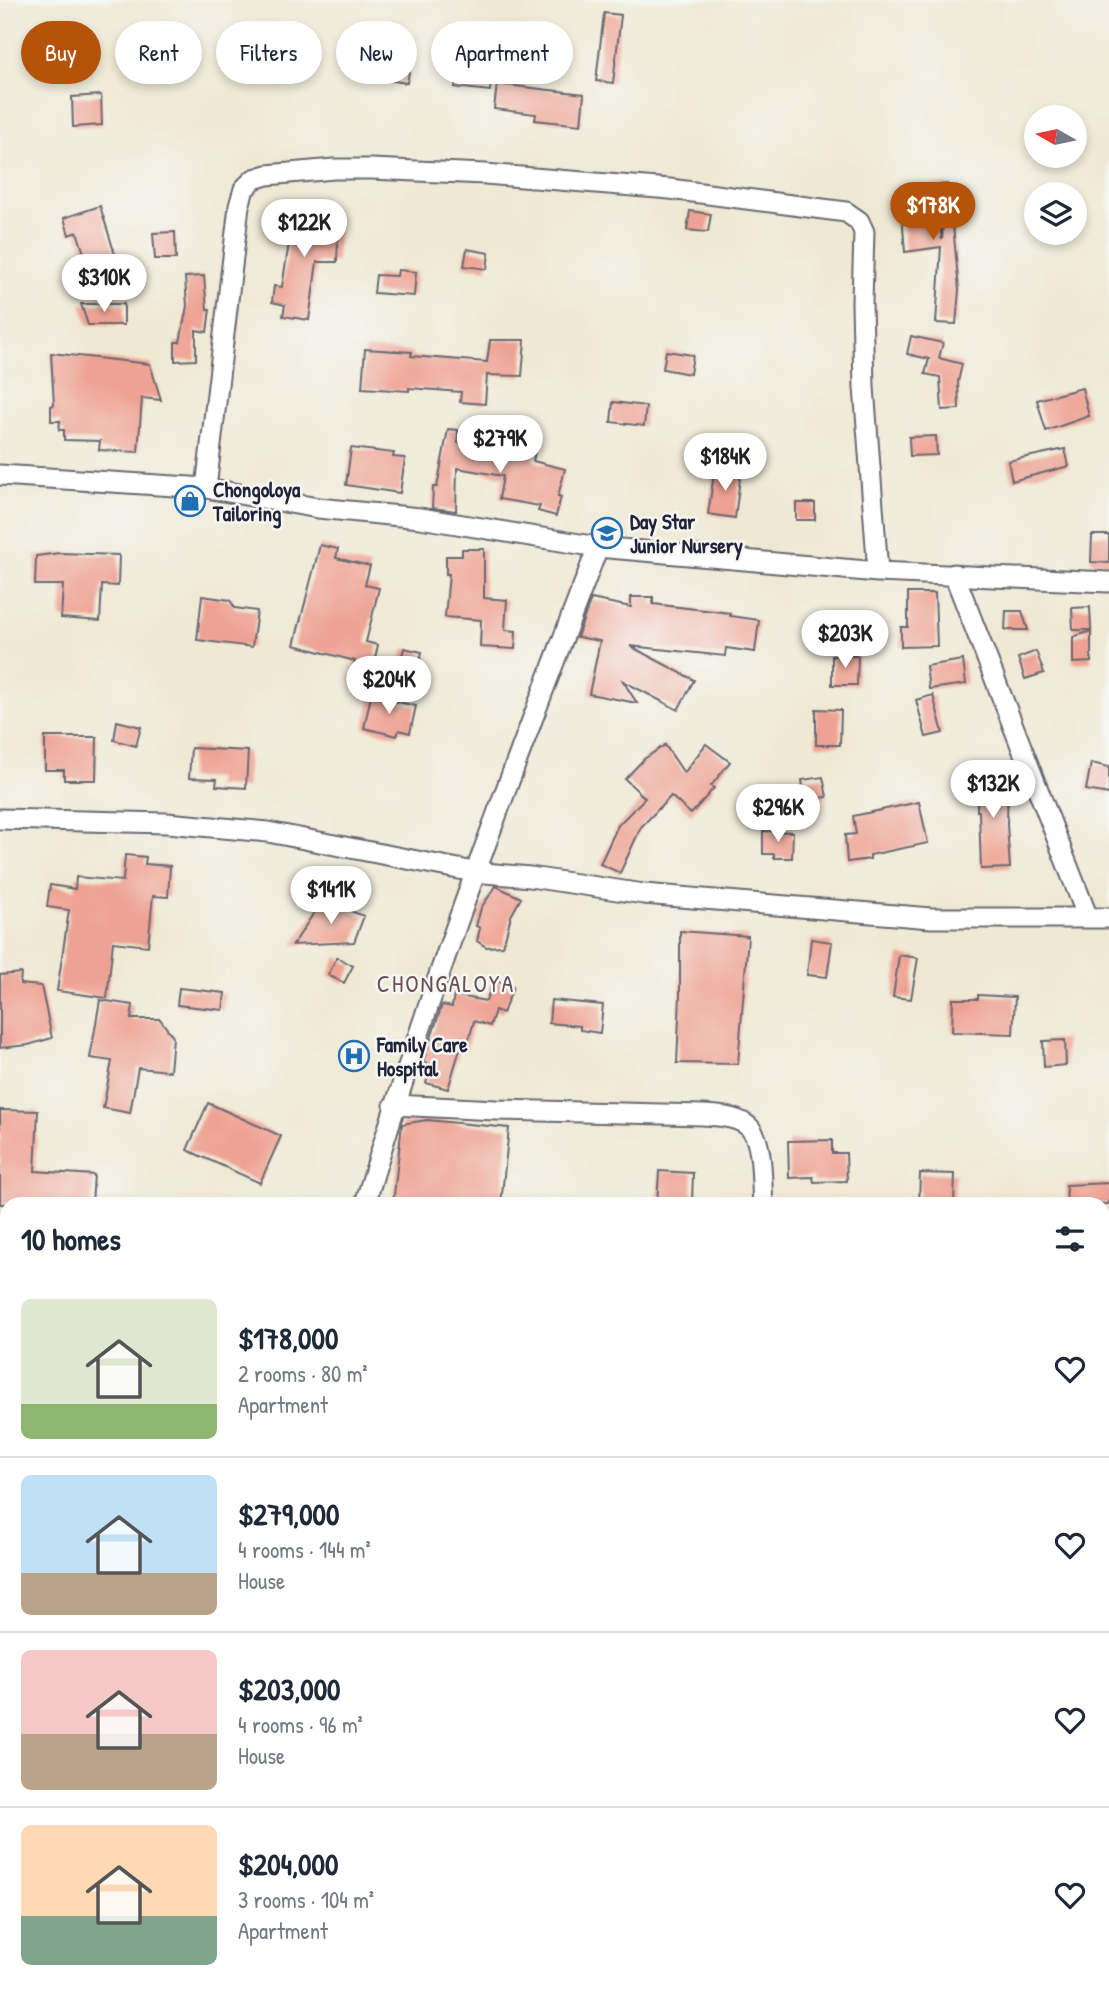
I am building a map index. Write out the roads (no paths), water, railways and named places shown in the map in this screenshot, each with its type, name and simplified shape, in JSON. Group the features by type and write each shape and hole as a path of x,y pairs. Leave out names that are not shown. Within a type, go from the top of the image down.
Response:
{"street":[{"path":"206,488 239,206 244,189 254,179 267,175 334,169 485,173 764,200 846,212 859,221 864,232 864,387 878,572"},
{"path":"0,475 206,488 318,508 420,518 598,547 878,572 1109,582"},
{"path":"367,1197 394,1105 474,872 598,547"},
{"path":"954,574 1088,918"},
{"path":"0,819 167,823 268,832 474,872 530,877 644,894 931,918 1109,918"},
{"path":"394,1105 703,1115 733,1119 750,1128 759,1149 762,1197"}],"place":[{"name":"Chongoloya Tailoring","path":"190,501"},
{"name":"Day Star Junior Nursery","path":"607,533"},
{"name":"Family Care Hospital","path":"354,1056"}],"district":[{"name":"CHONGALOYA","path":"446,983"}]}
